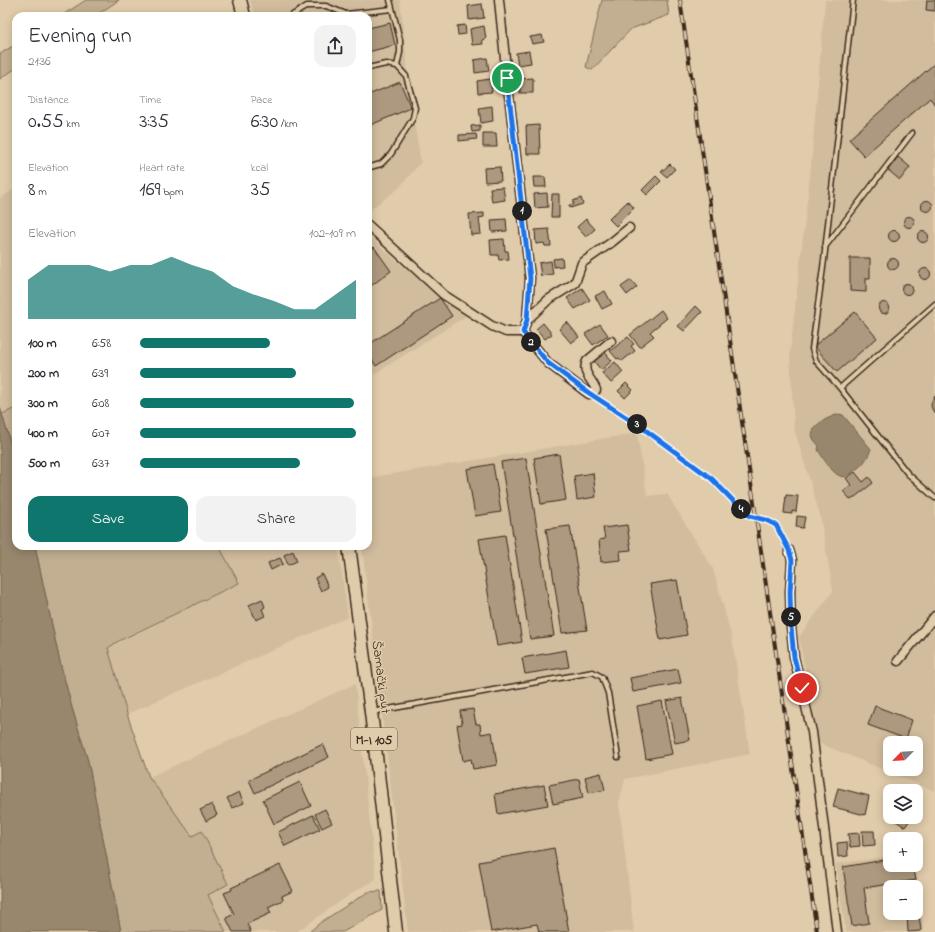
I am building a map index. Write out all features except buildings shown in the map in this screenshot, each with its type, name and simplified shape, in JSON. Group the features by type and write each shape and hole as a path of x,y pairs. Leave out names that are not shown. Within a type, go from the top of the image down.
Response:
{"main road":[{"path":"240,0 243,12"},
{"name":"Šamački put","path":"350,550 371,712 396,932"}],"street":[{"path":"500,0 507,78 530,278 527,320 523,332"},
{"path":"527,320 548,300 575,283 582,262 612,242 629,228"},
{"path":"372,229 444,295 492,326 506,332 523,332"},
{"path":"523,332 548,363 589,394 596,390 587,376 585,365 587,361 611,341"},
{"path":"789,550 792,560 790,592 794,657 812,732 837,932"},
{"path":"898,661 935,616"}],"lane":[{"path":"390,0 400,40 400,52 397,66"},
{"path":"853,0 812,349 816,361 840,388 908,474 935,498"},
{"path":"297,12 307,6 326,6 341,12"},
{"path":"364,12 392,9"},
{"path":"372,67 386,64 397,66 406,76 415,108 412,118 390,154 381,164 372,166"},
{"path":"825,247 912,133"},
{"path":"840,388 935,304"},
{"path":"371,712 593,672 602,677 608,693 618,757"}],"path":[{"path":"589,394 644,429 712,479 745,513 776,525 789,550"}],"shaded area":[{"path":"86,0 119,0 101,12 67,12"},
{"path":"250,0 400,0 413,117 421,162 398,189 372,208 372,12 254,12"},
{"path":"602,0 667,0 669,15 631,29 592,70 586,67"},
{"path":"825,0 935,0 935,791 923,786 923,784 918,784 899,776 923,776 923,736 883,736 883,769 819,743 799,637 833,591 820,515 794,428 790,353 811,166"},
{"path":"12,46 12,71 0,79 0,54"},
{"path":"12,190 12,410 2,414 0,407 0,198"},
{"path":"372,239 398,262 466,316 372,375"},
{"path":"0,407 12,448 12,550 36,550 59,658 88,761 121,932 0,932"},
{"path":"12,410 12,448 2,414"},
{"path":"839,414 843,415 871,449 867,459 861,466 844,477 836,474 826,462 818,450 819,446 813,439 812,433 821,422"},
{"path":"637,433 647,496 667,494 713,569 732,638 750,754 625,779 619,803 634,932 408,932 362,550 372,550 372,477"},
{"path":"36,550 221,550 239,583 117,642 108,648 127,714 149,777 192,836 202,831 228,884 208,895 226,932 121,932 88,761 59,658"},
{"path":"221,550 339,550 348,617 127,714 108,648 239,583"},
{"path":"355,684 376,879 357,890 296,932 226,932 208,895 228,884 202,831 192,836 149,777"},
{"path":"883,857 883,872 916,872 917,880 883,880 883,920 922,920 924,932 846,932 836,864"},
{"path":"381,891 382,910 343,932 309,932 321,922 368,892"}],"railway":[{"path":"680,0 817,932"}],"route":[{"path":"507,78 530,278 527,320 523,332 548,363 586,391 644,429 712,479 745,513 776,525 789,550 792,560 790,592 791,627 794,657 802,688"}]}
